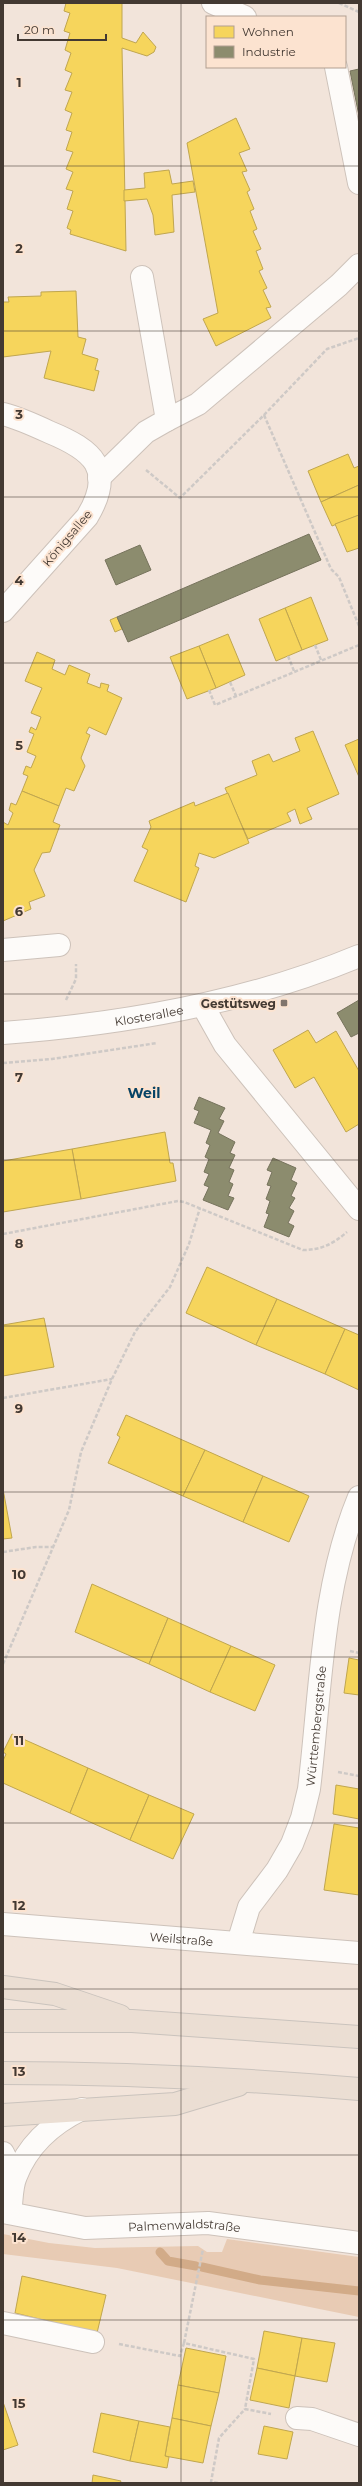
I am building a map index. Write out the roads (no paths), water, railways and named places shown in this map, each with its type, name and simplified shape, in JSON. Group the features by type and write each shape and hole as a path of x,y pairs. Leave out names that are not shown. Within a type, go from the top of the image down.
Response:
{"highway":[{"path":"3,1987 74,1999 132,2021"},
{"path":"3,2021 132,2021 359,2037"},
{"path":"3,2073 62,2073 248,2081 359,2090"},
{"path":"3,2115 190,2102 248,2081"}],"street":[{"path":"213,3 243,16"},
{"path":"336,68 359,183"},
{"path":"99,478 146,432 198,404 339,285 359,265"},
{"path":"142,277 167,420"},
{"name":"Königsallee","path":"3,414 74,442 93,458 99,478 96,503 87,517 3,611"},
{"path":"3,950 59,945"},
{"name":"Klosterallee","path":"3,1033 60,1029 203,1006 300,978 359,956"},
{"path":"203,1006 225,1045 359,1209"},
{"name":"Württembergstraße","path":"238,1943 246,1913 286,1856 302,1818 309,1789 331,1598 340,1557 359,1497"},
{"name":"Weilstraße","path":"3,1924 359,1953"},
{"name":"Palmenwaldstraße","path":"82,2109 51,2127 32,2150 15,2176 7,2212 92,2228 208,2223 359,2243"},
{"path":"3,2153 15,2176"},
{"path":"3,2323 93,2342"},
{"path":"297,2418 312,2419 359,2435"}],"waterway":[{"path":"160,2252 168,2261 196,2266"},
{"path":"202,2267 260,2280 359,2291"}],"place":[{"name":"Gestütsweg","path":"284,1003"}],"district":[{"name":"Weil","path":"144,1093"}]}
